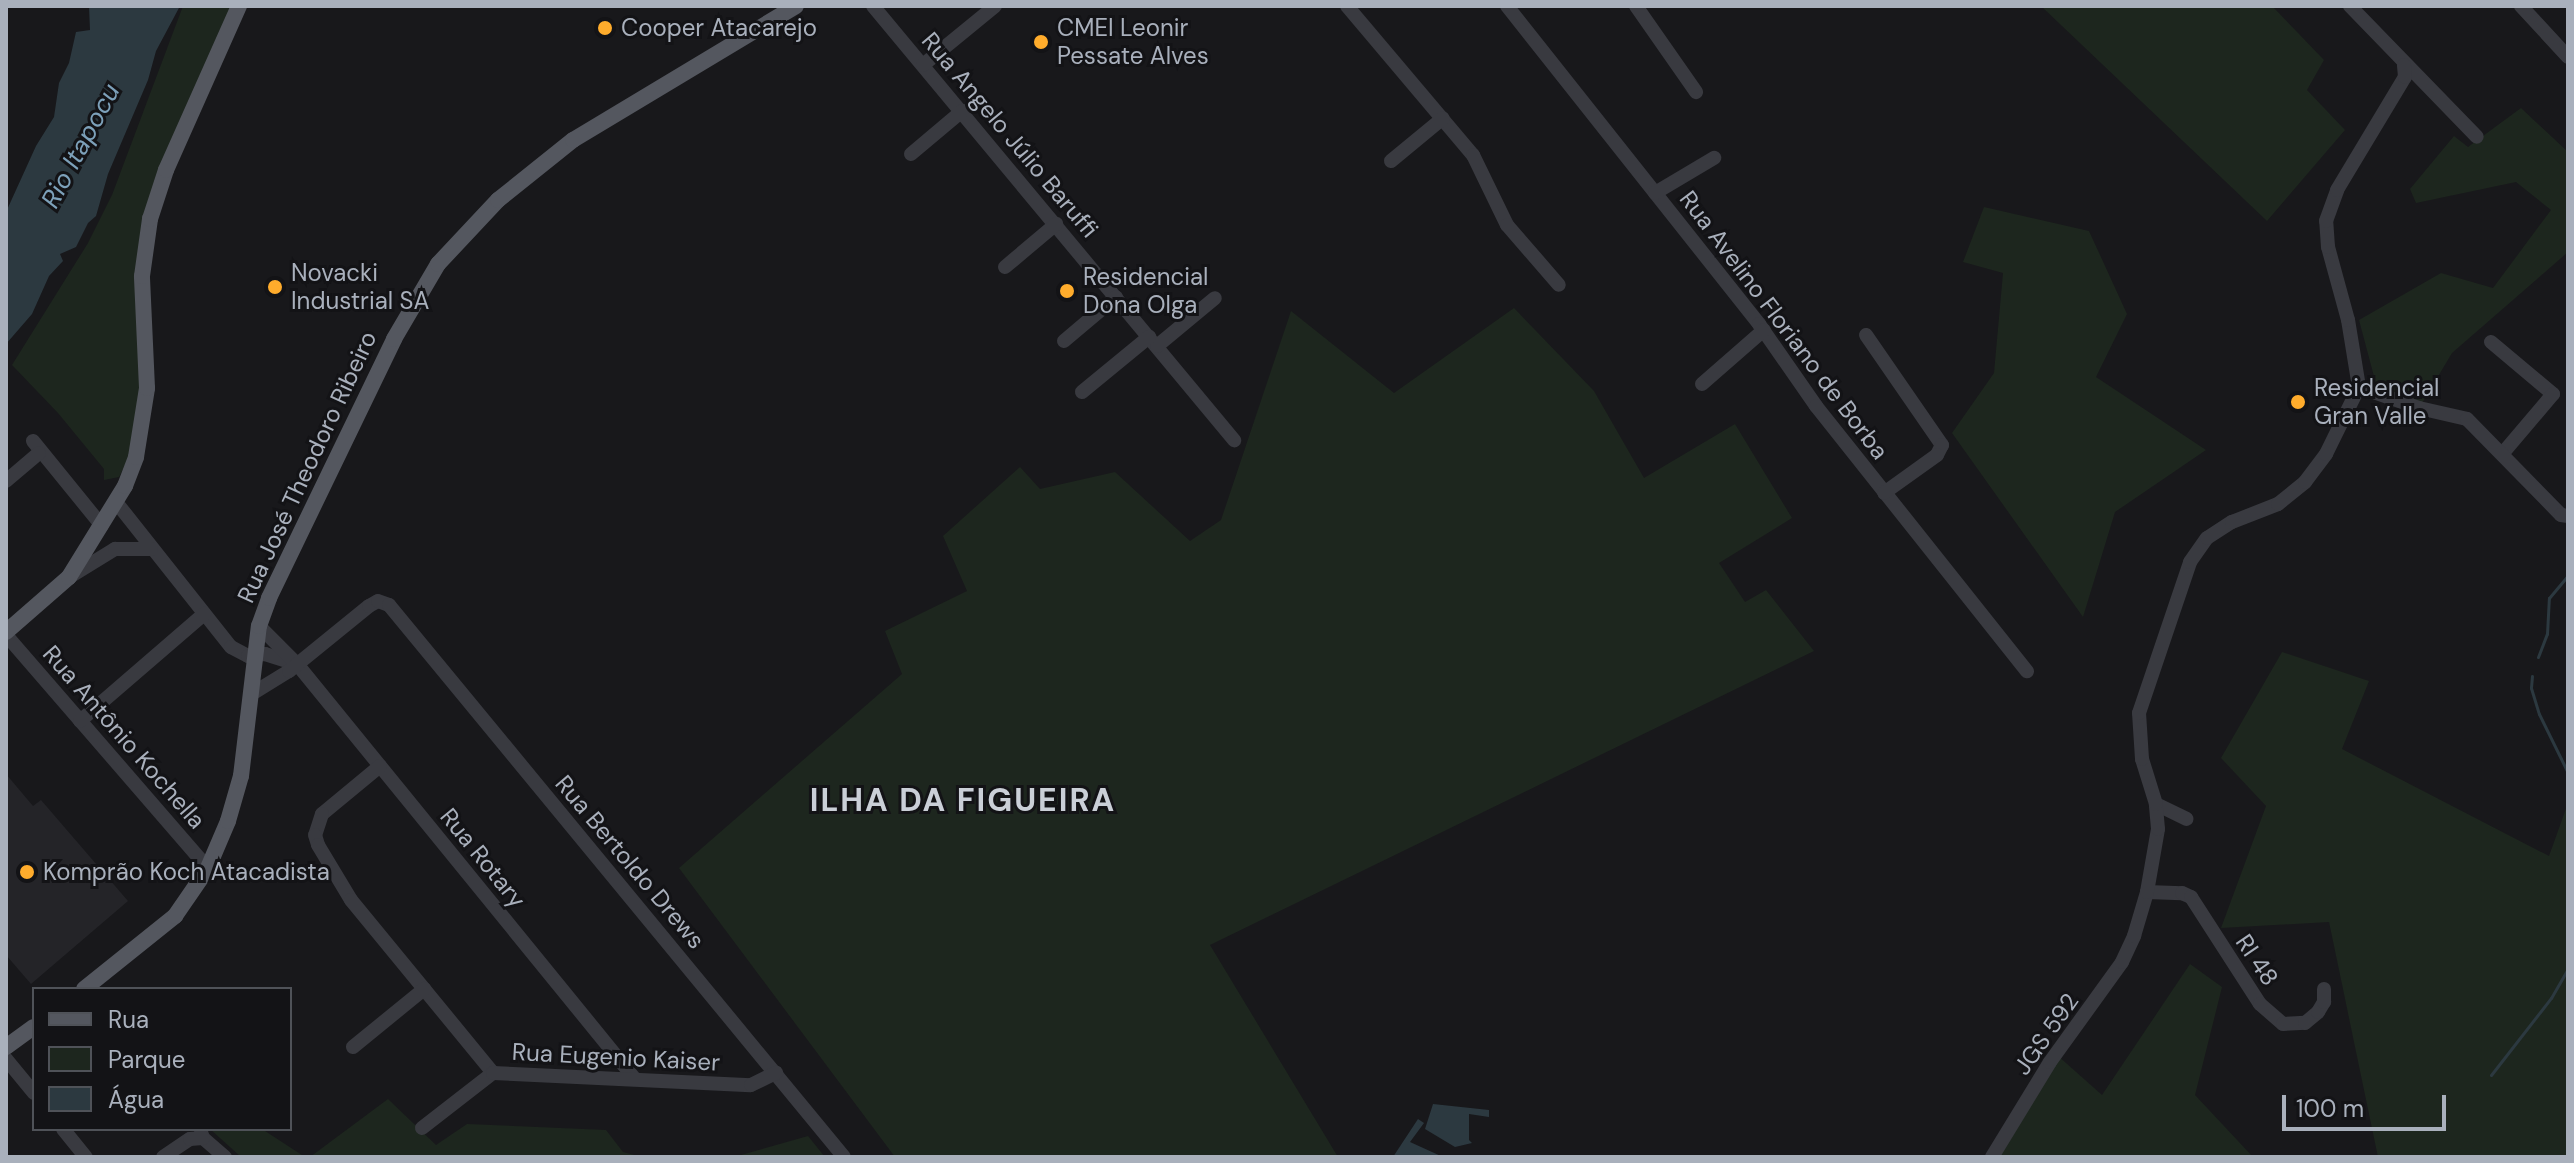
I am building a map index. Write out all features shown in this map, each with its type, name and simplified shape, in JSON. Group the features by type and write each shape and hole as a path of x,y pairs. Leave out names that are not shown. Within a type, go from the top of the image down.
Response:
{"main road":[{"path":"6,634 69,577 116,502 136,457 144,422 147,359 142,276 150,219 166,170 239,6"},
{"name":"Rua José Theodoro Ribeiro","path":"86,987 175,916 208,868 228,821 241,776 259,626 394,339 438,264 465,231 534,169 573,140 796,6"},
{"path":"6,1047 32,1028"}],"street":[{"name":"Rua Angelo Júlio Baruffi","path":"873,6 1234,440"},
{"path":"923,65 995,6"},
{"path":"1347,6 1473,155 1507,225 1559,285"},
{"name":"Rua Avelino Floriano de Borba","path":"1507,6 1764,330 1801,387 2027,671"},
{"path":"1636,6 1696,92"},
{"path":"2350,6 2477,137"},
{"path":"2521,6 2568,57"},
{"path":"2404,65 2405,77 2337,190 2326,221 2328,247 2348,320 2359,387 2419,408 2467,419 2561,515 2568,516"},
{"path":"911,154 962,111"},
{"path":"1391,161 1443,118"},
{"path":"1655,193 1714,158"},
{"path":"1005,267 1056,224"},
{"path":"1064,341 1116,297"},
{"path":"1082,392 1215,298"},
{"path":"1702,384 1764,330"},
{"path":"1866,335 1942,445 1937,455 1884,493"},
{"path":"2491,342 2553,394 2503,453"},
{"name":"JGS 592","path":"1992,1157 2050,1062 2122,962 2134,936 2147,892 2158,829 2156,804 2142,759 2139,713 2190,562 2207,538 2232,522 2278,504 2305,482 2326,454 2359,387"},
{"path":"6,481 36,447 102,526"},
{"path":"116,502 231,647 255,657 265,654 297,664"},
{"path":"69,577 115,549 151,549"},
{"name":"Rua Bertoldo Drews","path":"297,664 378,601 389,605 844,1157"},
{"path":"80,721 204,614"},
{"name":"Rua Rotary","path":"259,626 297,664 635,1079"},
{"name":"Rua Antônio Kochella","path":"6,634 208,868"},
{"path":"250,695 297,664"},
{"path":"380,766 322,814 315,835 341,886 493,1073"},
{"path":"2156,804 2187,819"},
{"name":"RI 48","path":"2147,892 2182,893 2191,897 2260,1004 2283,1024 2305,1023 2318,1012 2324,1002 2324,989"},
{"path":"353,1047 424,989"},
{"path":"6,1059 32,1091"},
{"name":"Rua Eugenio Kaiser","path":"422,1128 493,1073 751,1085 776,1073"},
{"path":"65,1131 86,1157"},
{"path":"163,1157 201,1133 225,1157"}],"shaded area":[{"path":"6,774 33,806 41,800 128,901 31,984 6,955"}],"green space":[{"path":"183,6 232,6 162,162 144,214 136,275 141,387 128,459 119,477 104,480 104,469 58,413 12,365 88,243 112,195"},
{"path":"2041,6 2272,6 2324,60 2307,90 2345,130 2267,221"},
{"path":"2521,108 2568,152 2568,252 2452,353 2421,405 2376,384 2359,320 2441,273 2493,288 2551,210 2516,182 2416,203 2410,189 2454,136 2468,147"},
{"path":"1984,207 2089,231 2127,314 2096,377 2206,450 2115,512 2083,617 1952,433 1994,373 2003,273 1963,262"},
{"path":"1514,308 1594,391 1644,478 1735,424 1792,518 1719,563 1745,602 1766,590 1814,651 1210,945 1338,1157 895,1157 679,868 902,674 885,631 967,591 943,536 1020,467 1040,489 1115,472 1190,541 1221,520 1291,311 1394,393"},
{"path":"2282,652 2369,681 2342,749 2549,856 2568,803 2568,1157 2378,1157 2329,922 2221,928 2266,806 2221,758"},
{"path":"2190,964 2222,987 2195,1095 2253,1157 1995,1157 2057,1055 2102,1095"},
{"path":"388,1099 436,1145 467,1124 606,1130 623,1152 642,1157 310,1157"},
{"path":"212,1131 265,1131 305,1157 241,1157"},
{"path":"808,1136 825,1157 734,1157"}],"water":[{"name":"Rio Itapocu","path":"89,6 180,6 156,51 148,80 108,174 96,216 88,223 76,247 60,254 63,261 49,276 32,314 6,344 6,212 36,146 54,117 59,83 69,63 76,32 90,30"},
{"path":"1433,1104 1489,1110 1489,1117 1469,1114 1469,1140 1472,1143 1455,1147 1425,1129"},
{"path":"1418,1119 1424,1123 1410,1142 1443,1157 1393,1157"}],"waterway":[{"path":"2538,657 2547,634 2549,598 2568,575"},
{"path":"2532,676 2531,688 2539,714 2568,773"},
{"path":"2491,1075 2551,998 2568,968"}],"place":[{"name":"Cooper Atacarejo","path":"605,28"},
{"name":"CMEI Leonir Pessate Alves","path":"1041,42"},
{"name":"Novacki Industrial SA","path":"275,287"},
{"name":"Residencial Dona Olga","path":"1067,291"},
{"name":"Residencial Gran Valle","path":"2298,402"},
{"name":"Komprão Koch Atacadista","path":"27,872"}],"district":[{"name":"ILHA DA FIGUEIRA","path":"963,800"}]}
